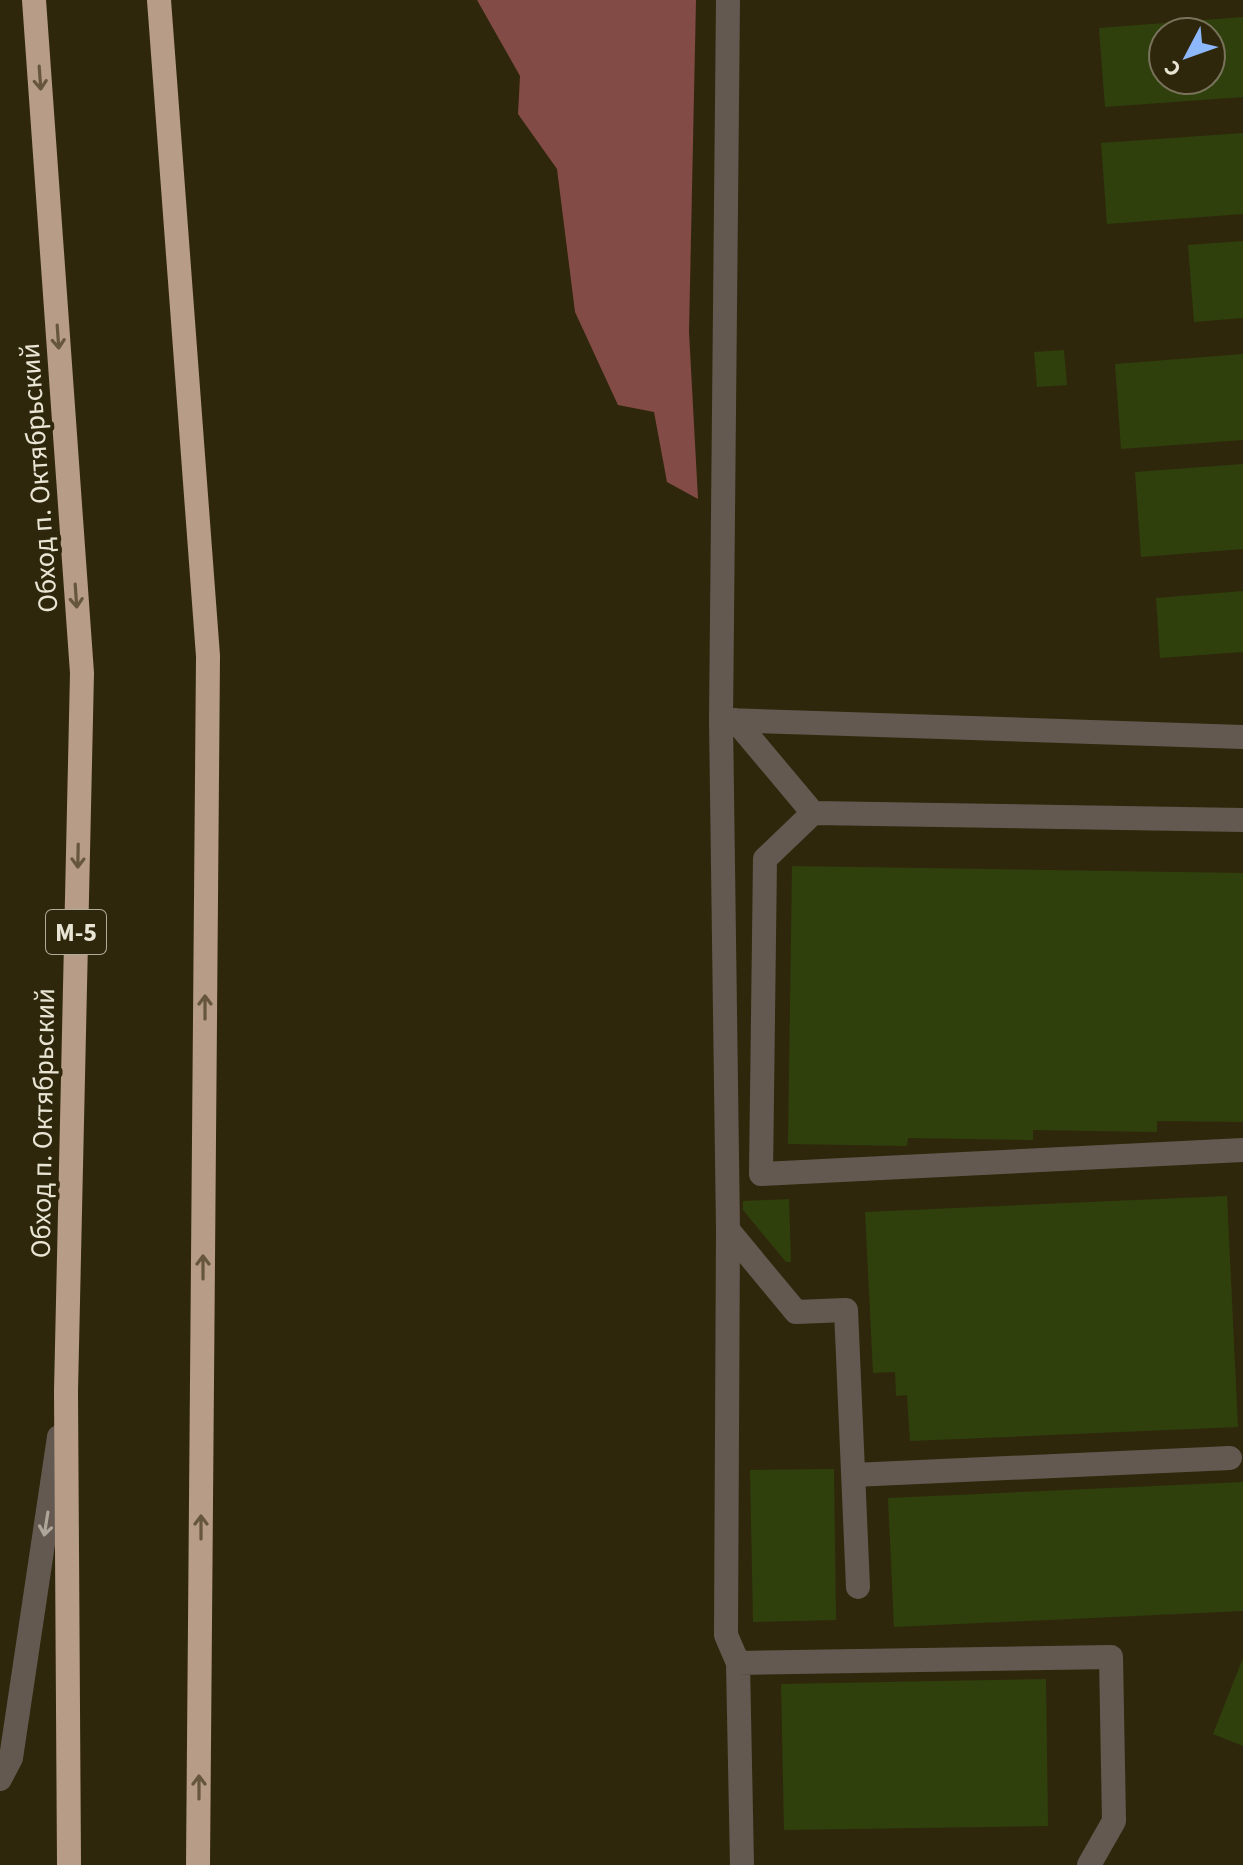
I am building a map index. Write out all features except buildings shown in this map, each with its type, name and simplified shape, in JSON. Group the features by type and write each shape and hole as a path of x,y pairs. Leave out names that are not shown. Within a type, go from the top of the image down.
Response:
{"highway":[{"name":"Обход п. Октябрьский","path":"34,0 82,673 66,1391 69,1865"},
{"path":"159,0 208,656 198,1865"}],"street":[{"path":"728,0 726,1635 738,1663 742,1865"},
{"path":"728,720 1243,737"},
{"path":"728,720 813,813"},
{"path":"1243,820 813,813 765,859 761,1174 1243,1150"},
{"path":"728,1230 796,1312 846,1310 858,1587"},
{"path":"0,1779 11,1758 66,1391"},
{"path":"853,1475 1230,1458"},
{"path":"738,1663 1111,1657 1114,1821 1089,1865"}],"shaded area":[{"path":"477,0 696,0 689,332 698,499 667,482 654,412 618,405 575,312 557,169 518,114 520,76"}]}
